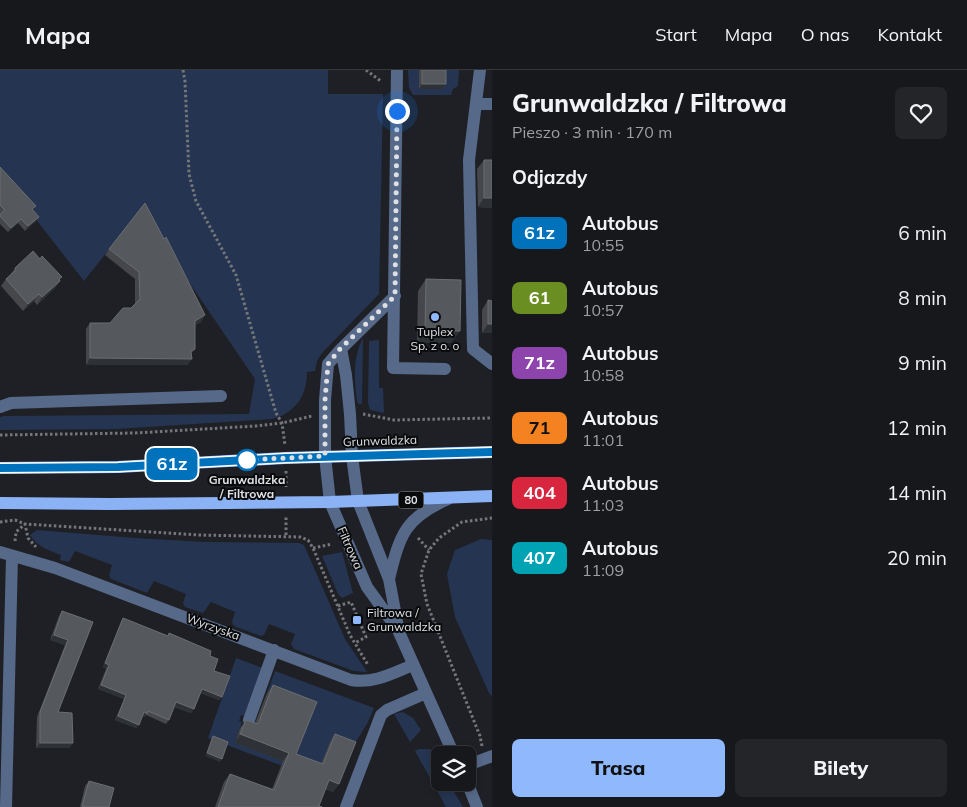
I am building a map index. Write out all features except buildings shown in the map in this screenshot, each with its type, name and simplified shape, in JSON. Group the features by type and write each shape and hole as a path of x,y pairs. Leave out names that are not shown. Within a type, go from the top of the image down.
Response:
{"main road":[{"name":"Grunwaldzka","path":"0,468 118,467 325,456 492,452"},
{"name":"80","path":"0,503 330,502 492,496"}],"street":[{"path":"397,70 393,368 444,369"},
{"path":"480,70 469,160 473,349 492,364"},
{"path":"476,104 492,104"},
{"name":"Filtrowa","path":"395,296 340,349 328,364 326,372 325,456 330,502 367,587 398,630 450,746"},
{"name":"Filtrowa","path":"340,349 347,384 352,456 358,501 389,579 398,630"},
{"path":"0,407 11,403 221,396"},
{"path":"389,579 396,550 409,524 424,511 448,499"},
{"path":"6,554 6,807"},
{"name":"Wyrzyska","path":"6,554 55,568 351,680 364,682 375,680 413,665"},
{"path":"249,720 274,650"},
{"path":"346,807 381,715 387,710 426,693"},
{"path":"476,762 492,756"},
{"path":"470,791 477,807"}],"path":[{"path":"183,70 189,174 196,201 236,275 276,413 282,423 285,439"},
{"path":"362,414 394,420 492,418"},
{"path":"0,435 135,433 282,423 314,415"},
{"path":"286,467 286,483"},
{"path":"485,740 480,736 425,598 422,574 429,550 439,538 462,522 492,518"},
{"path":"0,522 15,520 24,524 199,535 286,536 300,537 308,540 355,644 371,670"},
{"path":"286,521 286,536"},
{"path":"24,524 28,538 42,550"},
{"path":"6,554 16,532 24,524"},
{"path":"415,536 429,550"},
{"path":"313,548 340,542"},
{"path":"338,606 351,602 366,637 355,644"}],"shaded area":[{"path":"0,70 328,70 328,94 383,94 379,294 322,353 317,361 315,371 307,372 305,388 294,408 272,419 116,429 0,430 0,417 4,416 249,414 255,379 140,210 84,281 31,213 34,209 0,171"},
{"path":"408,70 459,70 458,86 453,89 451,95 413,95 409,88"},
{"path":"363,338 362,404 358,404 355,368 357,352"},
{"path":"379,340 379,388 383,388 384,413 370,410 368,403 369,341"},
{"path":"37,530 205,542 299,543 304,545 345,639 367,672 354,671 294,649 291,644 295,634 269,624 264,635 261,636 234,626 232,622 235,612 211,602 203,613 185,607 183,603 186,594 154,581 147,593 111,579 109,575 112,565 75,551 69,562 60,560 61,555 44,548 33,539 30,535"},
{"path":"481,539 492,540 492,696 455,617 447,574 455,550"},
{"path":"342,552 353,593 342,598 338,594 322,556"},
{"path":"236,658 263,668 246,716 241,715 239,721 242,722 235,742 266,754 311,710 267,693 275,671 374,708 351,750 319,773 307,775 208,738"},
{"path":"403,712 413,718 421,730 410,742 394,714"},
{"path":"419,749 430,749 431,751 431,780 415,751"},
{"path":"437,791 454,791 463,807 446,807"}],"bus line":[{"name":"61z","path":"0,468 118,467 286,458 492,452"}],"place":[{"name":"Tuplex Sp. z o. o","path":"435,317"},
{"name":"Grunwaldzka / Filtrowa","path":"247,460"},
{"name":"Filtrowa / Grunwaldzka","path":"357,620"}],"route":[{"path":"247,460 325,456 325,400 328,364 340,349 395,296 397,111"}]}
